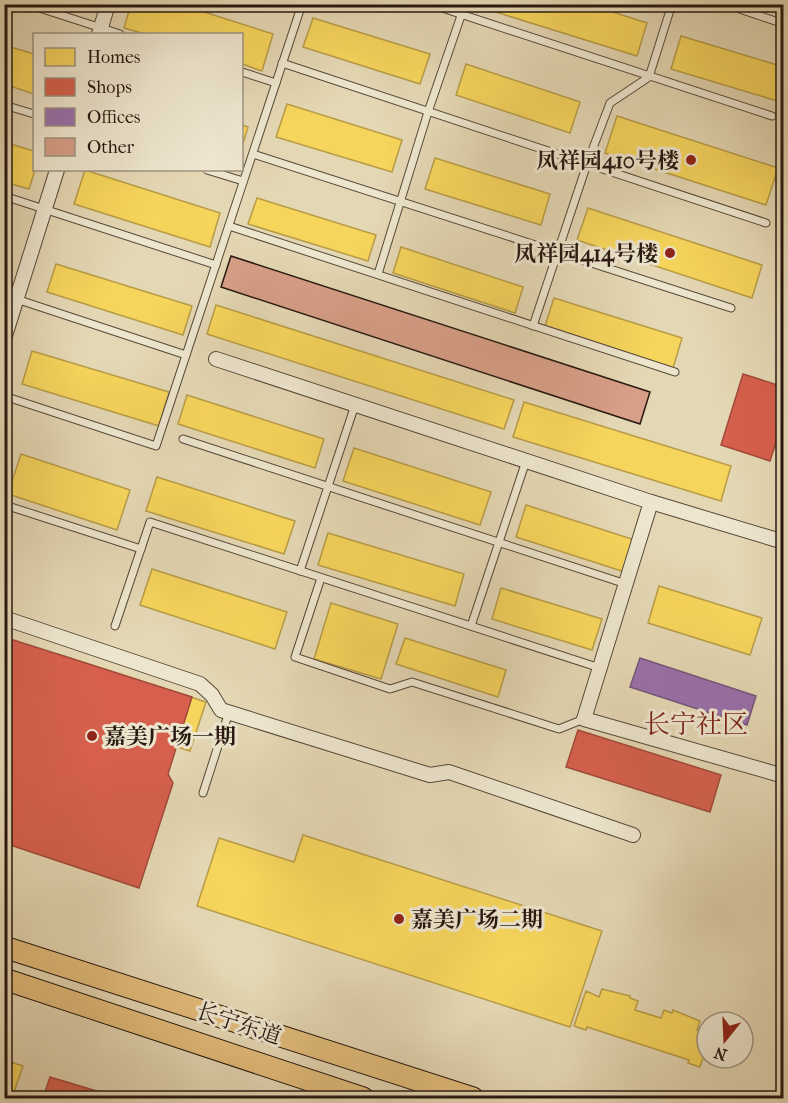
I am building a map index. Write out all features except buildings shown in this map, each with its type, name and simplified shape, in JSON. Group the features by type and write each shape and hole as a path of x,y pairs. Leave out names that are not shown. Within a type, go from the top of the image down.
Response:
{"main road":[{"name":"长宁东道","path":"4,947 473,1098"},
{"name":"长宁东道","path":"4,980 363,1098"}],"street":[{"path":"100,32 108,4"},
{"path":"4,339 11,297 45,209 57,171"},
{"path":"216,359 651,502 783,542"},
{"path":"651,502 584,718 783,776"},
{"path":"4,618 200,684 212,694 221,710 430,775 449,772 633,835"}],"lane":[{"path":"27,4 100,32"},
{"path":"4,396 156,446 302,4"},
{"path":"430,4 772,116"},
{"path":"378,274 428,112 465,4"},
{"path":"533,326 587,164 610,103 649,77 672,4"},
{"path":"725,4 783,24"},
{"path":"282,63 766,223"},
{"path":"243,72 276,83"},
{"path":"4,105 33,114"},
{"path":"253,154 731,308"},
{"path":"210,171 243,181"},
{"path":"4,196 216,265"},
{"path":"229,226 675,372"},
{"path":"11,297 186,355"},
{"path":"300,571 355,405"},
{"path":"183,439 626,584"},
{"path":"471,626 526,461"},
{"path":"12,507 141,549"},
{"path":"115,626 150,522 600,668"},
{"path":"321,578 295,657 390,689 412,682 559,729 584,718"},
{"path":"203,793 229,712"}],"place":[{"name":"凤祥园410号楼","path":"691,160"},
{"name":"凤祥园414号楼","path":"670,253"},
{"name":"嘉美广场一期","path":"92,736"},
{"name":"嘉美广场二期","path":"399,919"}],"district":[{"name":"长宁社区","path":"696,724"}]}
